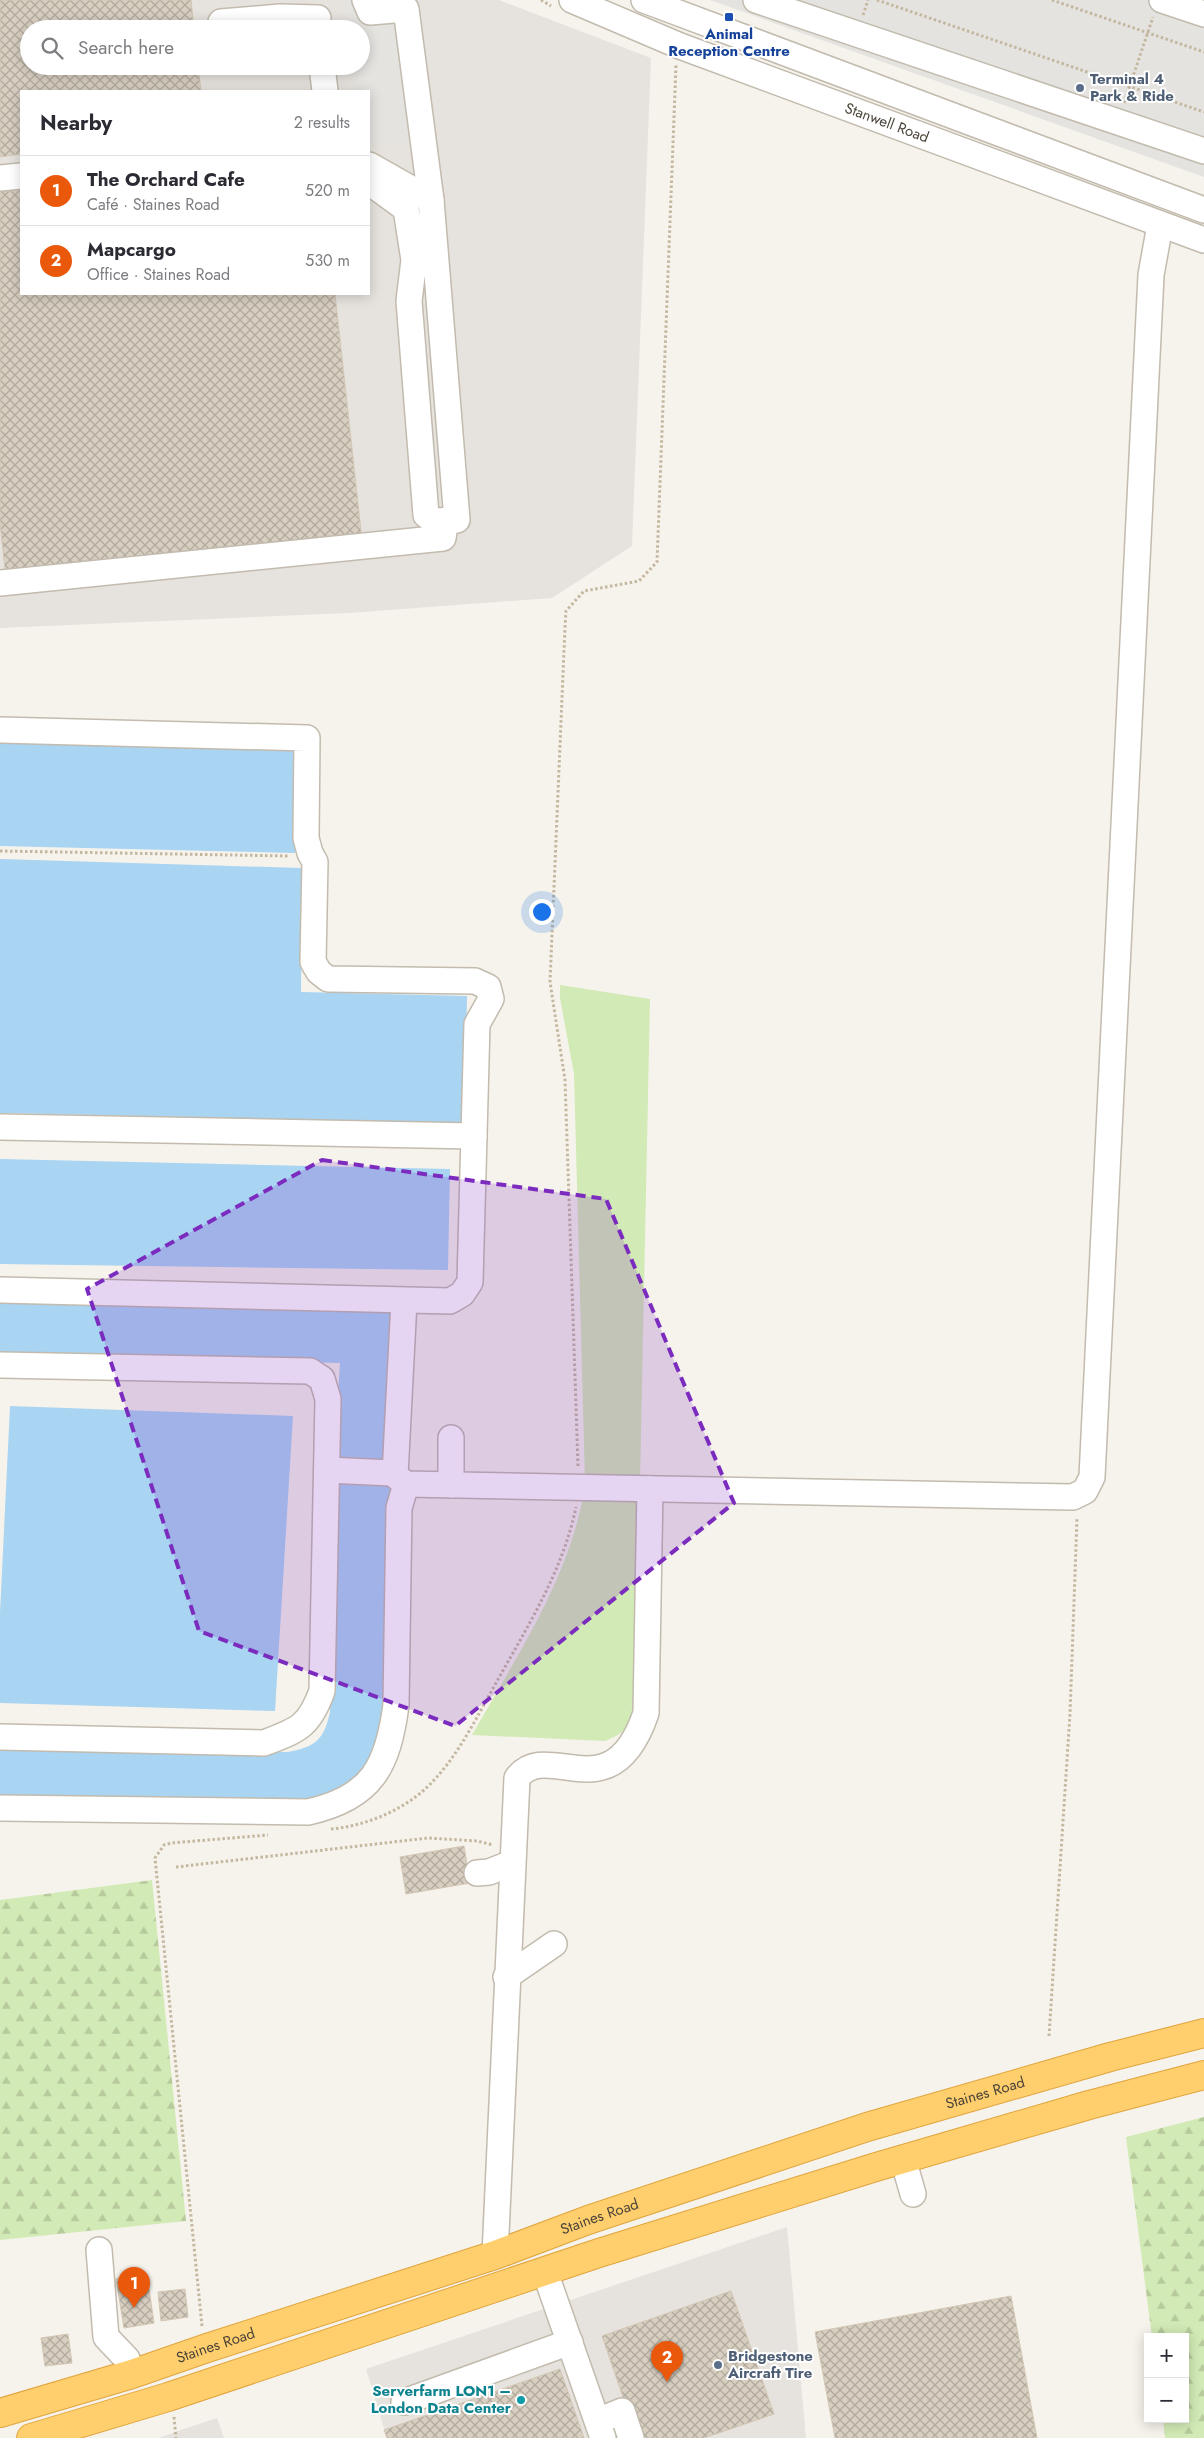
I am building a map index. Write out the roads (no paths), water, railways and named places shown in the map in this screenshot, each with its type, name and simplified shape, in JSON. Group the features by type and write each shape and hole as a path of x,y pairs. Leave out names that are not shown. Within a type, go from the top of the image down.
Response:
{"highway":[{"name":"Staines Road","path":"0,2413 132,2374 496,2254 588,2220 867,2127 1110,2057 1204,2033"},
{"path":"31,2438 168,2397 545,2272 903,2159 1089,2105 1204,2075"}],"street":[{"path":"365,0 370,12 406,9 431,200 457,520 434,521 426,515 409,301 414,260 406,208 370,183"},
{"name":"Stanwell Road","path":"572,0 680,46 1160,226 1204,240"},
{"name":"Stanwell Road","path":"644,0 1204,210"},
{"path":"756,0 1204,151"},
{"path":"1158,7 1204,14"},
{"path":"245,20 320,16"},
{"path":"323,75 324,90"},
{"path":"370,166 431,200"},
{"path":"0,178 20,176"},
{"path":"327,1470 392,1473 401,1480 451,1485 1077,1496 1085,1491 1092,1477 1152,275 1160,226"},
{"path":"0,582 443,538 446,520"},
{"path":"0,730 307,738 306,838 315,862 313,962 319,972 328,979 475,981 488,987 491,999 477,1024 470,1282 462,1294 450,1301 404,1301 0,1290"},
{"path":"0,1127 474,1136"},
{"path":"0,1808 308,1812 328,1808 351,1797 371,1780 386,1757 396,1705 404,1301"},
{"path":"0,1365 310,1371 322,1379 328,1399 322,1692 314,1713 295,1731 264,1743 0,1737"},
{"path":"450,1438 451,1485"},
{"path":"496,2254 506,1977 517,1778 522,1770 536,1766 596,1769 615,1762 627,1753 639,1734 646,1713 650,1489"},
{"path":"477,1873 489,1872 513,1856"},
{"path":"506,1977 554,1944"},
{"path":"903,2159 913,2194"},
{"path":"99,2250 106,2337 127,2358 132,2374"},
{"path":"545,2272 601,2430 622,2411 631,2438"},
{"path":"404,2402 570,2342"}],"water":[{"path":"0,739 297,745 295,853 0,846"},
{"path":"0,859 302,868 301,992 467,996 465,1123 0,1113"},
{"path":"0,1159 450,1169 448,1270 0,1264"},
{"path":"0,1300 395,1307 390,1460 334,1458 340,1363 0,1354"},
{"path":"10,1406 293,1416 275,1711 0,1703 0,1613"},
{"path":"334,1484 391,1486 384,1716 371,1757 359,1775 350,1784 326,1802 0,1799 0,1745 288,1752 305,1748 317,1741 325,1729 330,1712"}],"place":[{"name":"Animal Reception Centre","path":"729,17"},
{"name":"Terminal 4 Park & Ride","path":"1080,88"},
{"name":"The Orchard Cafe","path":"134,2308"},
{"name":"Bridgestone Aircraft Tire","path":"718,2365"},
{"name":"Mapcargo","path":"667,2382"},
{"name":"Serverfarm LON1 – London Data Center","path":"521,2400"}]}
